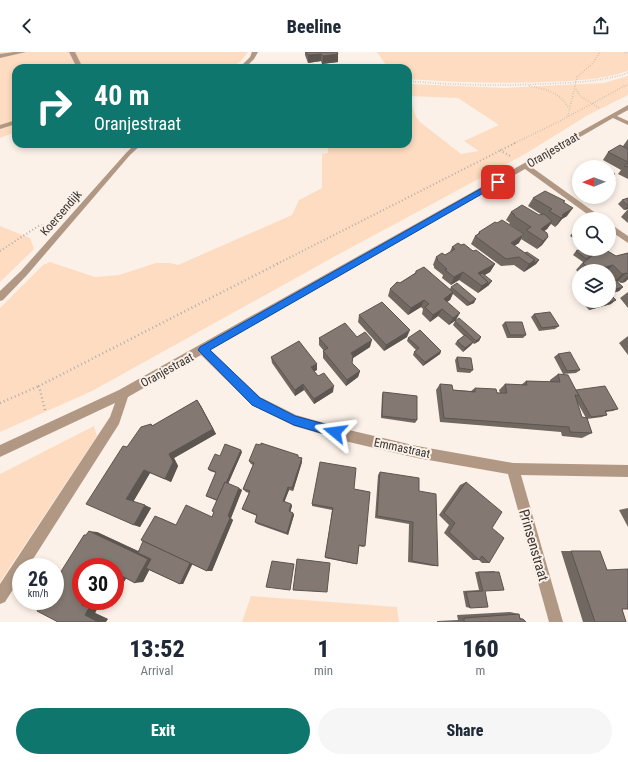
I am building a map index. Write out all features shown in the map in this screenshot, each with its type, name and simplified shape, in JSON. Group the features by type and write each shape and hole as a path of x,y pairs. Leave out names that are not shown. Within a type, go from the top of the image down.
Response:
{"street":[{"path":"0,56 23,52"},
{"path":"72,52 78,64"},
{"path":"246,64 255,52"},
{"name":"Oranjestraat","path":"0,451 123,394 203,350 628,107"},
{"path":"613,116 628,123"},
{"path":"0,127 12,123"},
{"name":"Koersendijk","path":"0,297 135,148"},
{"path":"525,166 590,212"},
{"path":"616,231 628,240"},
{"name":"Emmastraat","path":"203,350 256,401 294,420 349,436 417,452 513,469 628,471"},
{"path":"0,597 115,420 123,394"},
{"name":"Prinsenstraat","path":"513,469 556,622"}],"path":[{"path":"568,116 569,107 579,73 593,63 600,52"},
{"path":"624,52 628,54"},
{"path":"412,81 482,86 524,85 606,80 628,73"},
{"path":"0,403 39,386 628,84"},
{"path":"524,85 555,92 566,101 569,107"},
{"path":"575,88 580,96 590,104 613,116"},
{"path":"0,251 40,225 62,230"},
{"path":"39,386 49,429"}],"shaded area":[{"path":"0,52 248,52 237,64 12,64 12,134 0,138"},
{"path":"377,52 628,52 628,71 596,78 554,82 492,83 412,79 412,64 385,64"},
{"path":"628,76 628,95 588,115 525,154 341,253 92,391 0,432 0,308 43,265 50,262 95,277 119,275 156,263 170,263 178,265 292,215 299,200 322,188 322,154 328,153 328,148 412,148 412,105 416,117 420,122 461,154 479,151 464,141 499,125 458,98 412,96 412,84 505,88 604,83"},
{"path":"0,226 30,238 34,249 0,282"},
{"path":"94,426 97,436 16,558 12,558 12,564 0,582 0,474"},
{"path":"251,596 397,607 399,622 242,622"}],"building":[{"path":"306,52 337,52 338,54 323,56 321,54 308,55"},
{"path":"620,145 628,149 628,162 608,152"},
{"path":"545,191 565,201 563,202 573,208 562,215 564,216 561,218 549,211 552,209 533,198"},
{"path":"628,198 628,206 622,200"},
{"path":"522,205 539,215 544,214 552,221 541,229 547,233 548,237 543,241 526,230 531,227 514,216 515,215 511,212"},
{"path":"502,220 524,234 511,243 535,260 529,264 519,257 506,259 475,236 495,222 497,223"},
{"path":"458,243 461,245 464,244 473,251 476,250 495,264 478,273 488,282 482,286 463,272 454,277 445,270 447,269 437,260 438,259 436,257 442,253 445,255 455,249 452,247"},
{"path":"527,252 539,260 533,264 535,260 525,253"},
{"path":"628,253 628,274 622,274 616,268 616,264 583,263 592,256 616,256"},
{"path":"582,256 590,256 586,259"},
{"path":"424,267 453,292 444,299 460,313 453,318 442,309 433,315 425,307 429,304 424,300 411,308 390,289 397,282 400,283"},
{"path":"482,273 492,281 486,285 488,282 480,275"},
{"path":"616,281 623,287 616,289"},
{"path":"457,283 476,299 470,303 451,287"},
{"path":"382,302 410,330 386,345 359,315"},
{"path":"550,312 559,326 542,328 534,314"},
{"path":"459,318 481,337 476,341 455,321"},
{"path":"505,322 522,322 526,335 510,335"},
{"path":"345,323 357,337 365,332 372,340 351,353 353,356 352,363 360,371 347,380 323,351 328,348 319,338"},
{"path":"420,330 441,351 425,362 414,352 419,348 408,338"},
{"path":"465,335 473,342 465,348 457,341"},
{"path":"299,341 317,364 311,367 318,376 324,373 334,386 314,399 303,384 295,390 271,357"},
{"path":"570,352 580,370 567,371 558,354"},
{"path":"457,357 471,358 473,370 459,368"},
{"path":"558,374 568,375 579,396 575,395 582,417 587,418 592,433 570,432 569,427 444,418 440,384 452,385 453,390 475,392 475,388 496,389 497,393 507,393 505,384 527,385 526,381 560,382"},
{"path":"605,386 618,409 605,411 607,415 591,417 576,390"},
{"path":"383,392 417,396 417,420 382,416"},
{"path":"197,400 213,429 169,454 173,462 165,479 144,470 126,499 145,505 134,525 86,504 123,446 127,447 141,427 151,424 152,426"},
{"path":"261,443 298,455 298,457 302,458 292,488 288,487 283,501 291,504 289,511 293,513 287,533 255,522 257,515 242,509 250,491 243,489 254,463 249,461 256,444 261,445"},
{"path":"225,444 241,450 217,500 206,496 216,472 208,469 215,454 220,456"},
{"path":"320,462 356,468 354,489 370,492 365,546 359,545 357,564 325,557 333,508 312,504"},
{"path":"380,472 419,478 419,491 436,494 438,566 412,561 413,522 377,516"},
{"path":"225,482 239,488 228,516 230,518 207,571 141,540 155,516 176,525 186,505 212,517 214,512 212,511"},
{"path":"466,482 502,512 492,528 504,538 489,563 482,556 479,560 449,532 455,523 444,513"},
{"path":"89,531 148,559 135,583 124,577 124,558 72,558 72,610 88,610 85,615 98,622 58,622 37,611 64,610 64,567 84,535 86,535"},
{"path":"143,541 190,563 180,584 146,568 151,559 138,553"},
{"path":"571,551 600,551 607,570 628,569 628,609 622,609 626,622 595,622"},
{"path":"297,559 330,563 327,592 293,590"},
{"path":"272,561 294,564 290,590 266,587"},
{"path":"478,572 499,572 504,590 485,591 488,607 470,608 466,592 483,591"},
{"path":"519,614 520,619 523,619 526,622 464,622 464,618"}],"route":[{"path":"335,432 294,420 256,401 203,350 498,182"}]}
